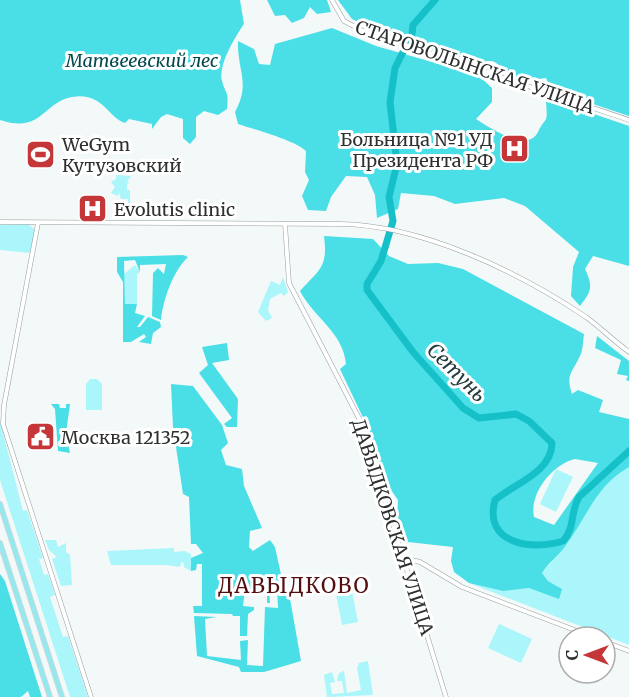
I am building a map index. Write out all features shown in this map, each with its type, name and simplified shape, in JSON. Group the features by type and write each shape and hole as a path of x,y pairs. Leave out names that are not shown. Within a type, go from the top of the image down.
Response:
{"main road":[{"path":"0,504 62,697"},
{"path":"0,543 50,697"}],"street":[{"name":"СТАРОВОЛЫНСКАЯ УЛИЦА","path":"332,0 344,21 352,27 629,120"},
{"path":"0,222 350,224 380,227 401,232 471,257 535,287 585,317 629,352"},
{"path":"38,223 4,405 3,424 92,697"},
{"name":"ДАВЫДКОВСКАЯ УЛИЦА","path":"285,224 289,283 360,418 446,697"},
{"path":"404,558 420,562 462,586 561,625"}],"shaded area":[{"path":"116,175 131,176 127,182 130,182 127,184 127,190 130,190 130,211 128,211 128,199 121,199 119,192 118,196 111,193 115,187 111,182 116,179"},
{"path":"28,224 35,230 30,253 0,250 0,225"},
{"path":"135,265 140,272 137,274 137,304 125,304 124,274"},
{"path":"283,277 288,292 284,296 281,293 270,299 268,310 272,318 266,321 258,312 271,281 280,285"},
{"path":"90,379 97,379 102,384 102,410 86,410 86,384"},
{"path":"0,421 23,511 27,510 43,558 39,559 44,575 48,574 55,595 50,597 63,637 68,636 88,697 70,697 0,480"},
{"path":"629,467 629,645 617,640 617,625 577,625 469,583 503,591 529,588 562,589 548,581 542,573 566,545 600,492 618,474"},
{"path":"556,469 573,477 556,512 540,504"},
{"path":"45,540 56,540 58,547 66,543 66,552 70,555 72,585 61,586 52,559 57,557 49,550"},
{"path":"174,548 174,552 185,551 191,554 191,571 181,562 180,567 111,565 107,551"},
{"path":"352,591 358,622 342,625 336,594"},
{"path":"499,624 532,639 521,663 488,648"},
{"path":"368,661 373,695 327,697 324,675 332,672 335,682 330,683 332,694 344,693 342,681 337,681 339,673 344,671 347,693 361,690 357,668 359,663"}],"green space":[{"name":"Матвеевский лес","path":"0,0 240,0 244,24 228,51 221,74 227,96 227,109 218,115 204,111 196,117 196,137 190,144 183,138 183,119 167,114 161,117 152,129 152,124 129,119 125,123 98,101 82,96 62,100 41,116 25,123 0,120"},
{"path":"267,0 327,0 331,12 317,14 310,7 304,18 292,23 285,15 275,16"},
{"path":"338,0 629,0 629,116 551,90 546,78 529,82 522,81 509,76 493,61 480,66 377,31 352,19"},
{"path":"332,28 376,46 478,75 492,88 492,102 476,119 508,137 526,140 533,138 546,120 546,102 553,100 629,126 629,266 593,256 585,269 590,288 580,306 571,296 573,267 579,252 525,206 504,198 455,204 434,196 401,193 398,209 377,218 375,195 367,177 346,176 331,197 326,211 308,210 302,196 309,180 305,172 306,151 284,139 238,124 235,112 240,102 243,85 238,41 254,49 259,64 270,65 275,44"},
{"path":"324,236 373,239 389,256 408,264 438,263 463,269 584,334 581,353 569,378 572,394 578,390 603,400 599,412 629,419 629,467 608,483 592,503 564,548 542,573 548,581 562,589 559,599 529,588 503,591 469,583 454,572 451,561 453,547 408,542 398,530 396,521 398,500 382,477 367,426 340,369 346,364 340,343 300,291 321,267 325,246","holes":["575,459 598,463 554,525 534,517 535,499 539,489 551,473"]},
{"path":"183,255 188,257 170,286 161,320 152,316 153,273 158,268 164,274 166,264 140,265 140,272 135,260 124,261 125,304 137,304 135,313 145,316 137,327 140,327 148,317 160,322 161,327 153,333 151,344 139,342 146,337 144,334 131,342 123,342 123,282 117,272 117,257"},
{"path":"597,336 629,361 629,381 626,380 628,376 617,374 621,360 595,348"},
{"path":"227,343 229,360 212,363 238,399 237,427 227,427 224,424 232,418 199,373 208,365 202,347"},
{"path":"171,384 193,386 222,425 228,443 221,450 226,465 242,469 244,486 262,528 250,531 249,547 253,551 270,540 275,547 282,579 278,579 281,584 247,584 269,585 270,603 267,603 267,589 245,590 243,606 254,607 254,610 248,614 247,636 240,636 240,616 194,613 193,606 202,606 202,564 197,564 196,570 191,571 191,558 203,553 196,544 191,544 189,497 183,494 173,427"},
{"path":"51,404 59,404 60,408 66,408 66,404 70,404 66,433 70,453 58,451 55,409"},
{"path":"0,574 5,581 42,697 30,697 28,691 21,697 0,697"},
{"path":"277,586 283,586 289,593 301,661 264,672 241,672 239,667 197,656 194,616 217,617 205,619 207,656 241,660 240,641 248,640 247,665 263,666 265,607 278,608"}],"waterway":[{"name":"Сетунь","path":"435,0 413,25 412,34 395,68 390,102 397,164 389,197 393,221 381,261 367,284 367,290 413,352 463,408 479,418 516,414 529,421 552,443 546,462 539,470 495,500 493,515 496,526 503,535 525,544 551,544 563,541 569,531 579,497 629,451"}],"place":[{"name":"Больница №1 УД Президента РФ","path":"514,149"},
{"name":"WeGym Кутузовский","path":"41,154"},
{"name":"Evolutis clinic","path":"93,209"},
{"name":"Москва 121352","path":"40,437"}],"district":[{"name":"ДАВЫДКОВО","path":"294,585"}]}
